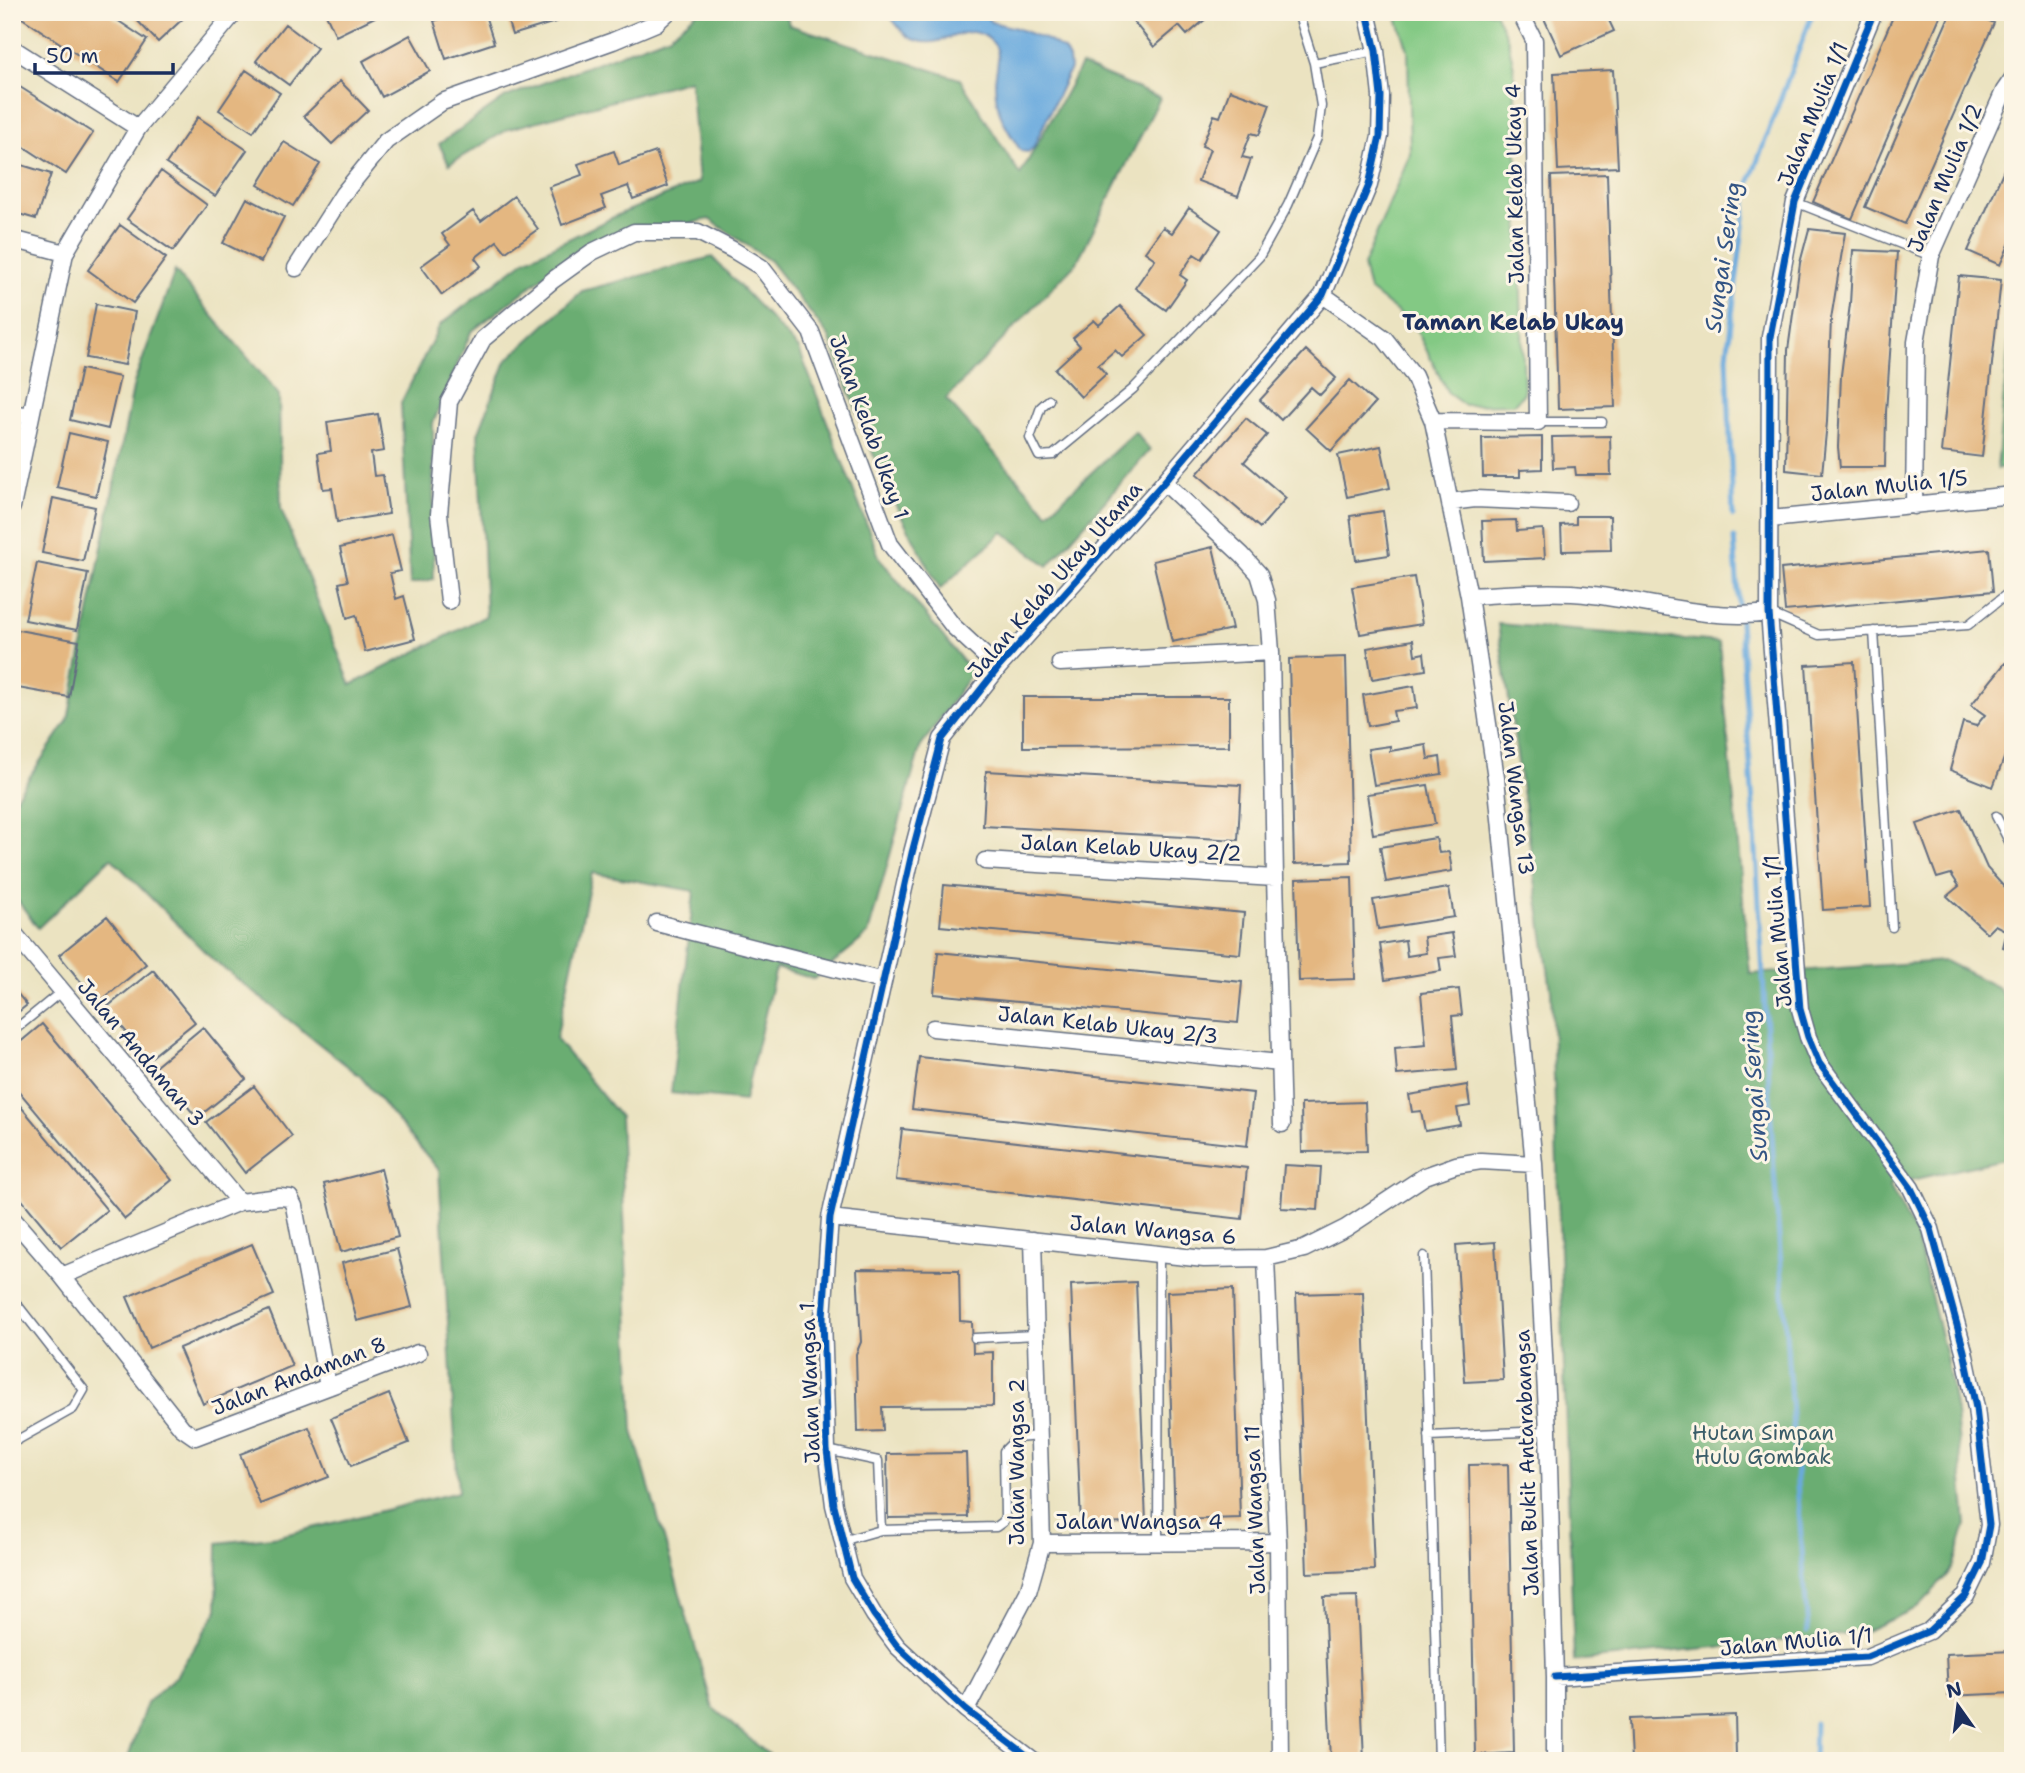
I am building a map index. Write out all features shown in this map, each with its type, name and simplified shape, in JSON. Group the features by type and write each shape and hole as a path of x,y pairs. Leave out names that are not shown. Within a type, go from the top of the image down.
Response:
{"street":[{"path":"12,507 65,253 138,128 235,12"},
{"path":"296,268 343,194 386,141 442,102 613,41 656,23 668,12"},
{"name":"Jalan Kelab Ukay Utama","path":"830,1218 912,853 942,739 998,668 1164,482 1323,295 1369,185 1380,136 1381,96 1376,51 1367,12"},
{"name":"Jalan Kelab Ukay 4","path":"1520,12 1534,40 1538,422"},
{"name":"Jalan Mulia 1/1","path":"1555,1677 1867,1657 1929,1631 1966,1596 1982,1563 1987,1538 1989,1525 1976,1408 1964,1351 1931,1229 1911,1188 1819,1063 1800,1009 1761,614 1770,519 1770,337 1796,202 1874,12"},
{"path":"12,48 138,128"},
{"name":"Jalan Mulia 1/2","path":"1914,506 1916,342 1931,256 2004,91 2013,78"},
{"name":"Jalan Kelab Ukay 1","path":"449,601 439,514 449,402 483,339 553,280 592,252 634,232 698,232 761,267 811,332 890,544 953,626 998,668"},
{"path":"12,239 65,253"},
{"name":"Jalan Wangsa 13","path":"1323,295 1384,338 1414,376 1433,421 1469,596 1496,778 1534,1164"},
{"path":"12,413 30,416"},
{"path":"1433,421 1538,422"},
{"name":"Jalan Kelab Ukay Utama","path":"1164,482 1259,574 1267,600 1271,652 1282,1124"},
{"name":"Jalan Mulia 1/5","path":"1770,519 2013,495"},
{"path":"1450,502 1475,499 1567,503"},
{"path":"1469,596 1524,593 1591,595 1712,614 1761,614"},
{"path":"1060,663 1271,652"},
{"name":"Jalan Kelab Ukay 2/2","path":"985,861 1275,878"},
{"path":"657,923 883,981"},
{"name":"Jalan Andaman 3","path":"12,931 239,1202"},
{"name":"Jalan Kelab Ukay 2/3","path":"933,1028 1280,1063"},
{"name":"Jalan Wangsa 6","path":"830,1218 1204,1259 1266,1258 1304,1249 1346,1228 1435,1172 1481,1161 1534,1164"},
{"name":"Jalan Bukit Antarabangsa","path":"1534,1164 1548,1431 1555,1761"},
{"path":"12,1217 62,1276 239,1202 290,1198 294,1206 328,1387"},
{"name":"Jalan Wangsa 1","path":"830,1218 823,1317 827,1450 834,1505 852,1578 897,1646 966,1710 1033,1761"},
{"name":"Jalan Wangsa 2","path":"966,1710 1028,1592 1042,1543 1033,1240"},
{"name":"Jalan Wangsa 11","path":"1266,1258 1278,1542 1280,1761"},
{"name":"Jalan Andaman 8","path":"62,1276 182,1428 195,1437 418,1353"},
{"name":"Jalan Wangsa 4","path":"1042,1543 1278,1542"}],"lane":[{"path":"1049,400 1041,408 1030,438 1039,456 1053,456 1133,389 1259,257 1288,205 1317,138 1321,107 1314,63 1300,19"},
{"path":"1314,63 1376,51"},
{"path":"1796,202 1931,256"},
{"path":"1538,422 1602,422"},
{"path":"1761,614 1819,635 1968,625 2012,590"},
{"path":"1874,631 1892,927"},
{"path":"1996,816 2013,849"},
{"path":"12,1032 62,991"},
{"path":"1158,1542 1159,1254"},
{"path":"1424,1256 1439,1761"},
{"path":"12,1298 84,1391 73,1409 12,1443"},
{"path":"975,1338 1036,1335"},
{"path":"1429,1436 1548,1431"},
{"path":"842,1541 881,1530 996,1527 1005,1517 1004,1451 1017,1438 1039,1436"},
{"path":"827,1450 878,1461 881,1530"}],"green space":[{"path":"698,12 786,12 789,25 960,79 1020,175 1081,65 1160,98 1077,262 946,399 1048,513 1135,432 1150,450 1048,566 1003,532 940,589 884,483 829,337 770,261 709,219 578,250 471,332 433,423 434,579 410,584 401,403 440,325 525,260 620,214 699,182 690,80 509,129 449,164 439,144 506,97 670,35"},
{"path":"1395,12 1495,12 1508,40 1514,69 1524,393 1514,404 1464,405 1448,393 1414,325 1369,290 1363,266 1410,154 1408,50"},
{"path":"712,257 799,349 880,559 972,672 920,748 868,934 814,979 776,968 744,1101 671,1093 694,891 592,873 556,1039 620,1117 633,1431 713,1708 776,1761 127,1761 147,1702 176,1676 217,1611 218,1543 280,1536 458,1492 439,1170 360,1076 213,960 111,858 38,928 12,893 12,803 68,720 134,383 175,271 279,395 281,509 351,685 486,616 478,434 506,361 582,291"},
{"path":"2013,298 2013,467 1997,469"},
{"name":"Hutan Simpan Hulu Gombak","path":"1498,624 1719,642 1750,974 1945,961 1997,987 2013,1007 2013,1157 1889,1185 1916,1236 1946,1356 1956,1412 1966,1525 1953,1568 1919,1607 1861,1633 1574,1661 1551,990"}],"water":[{"path":"887,12 983,12 991,22 1016,28 1064,50 1070,69 1033,148 1028,152 1021,151 1002,118 995,92 998,57 994,44 984,35 974,32 944,40 921,42 906,35"}],"building":[{"path":"13,12 105,12 147,40 119,82"},
{"path":"129,12 190,12 158,42"},
{"path":"325,12 385,12 336,36"},
{"path":"462,12 484,12 494,43 446,59 434,21"},
{"path":"505,12 560,12 562,20 512,35"},
{"path":"1126,12 1214,12 1187,35 1179,26 1154,47"},
{"path":"1541,12 1605,12 1614,31 1561,55"},
{"path":"1895,12 1942,12 1852,219 1813,202"},
{"path":"1951,12 1970,12 1994,23 1905,224 1865,207"},
{"path":"285,24 317,48 289,85 256,61"},
{"path":"410,35 430,71 382,97 363,61"},
{"path":"246,70 280,93 253,132 219,110"},
{"path":"1613,70 1618,167 1558,170 1554,73"},
{"path":"340,81 368,110 332,144 304,116"},
{"path":"12,82 93,133 66,174 12,139"},
{"path":"1230,90 1270,104 1259,135 1251,133 1242,157 1251,159 1238,196 1198,181 1210,149 1202,146 1214,115 1220,117"},
{"path":"198,117 247,150 215,196 166,164"},
{"path":"284,142 320,164 293,206 258,185"},
{"path":"2013,149 2013,236 2000,265 1968,251"},
{"path":"614,151 619,165 656,152 668,186 633,199 628,186 601,196 606,208 562,225 549,187 582,175 578,164"},
{"path":"12,162 51,174 36,219 12,212"},
{"path":"161,171 207,205 173,251 127,219"},
{"path":"1607,174 1615,407 1558,409 1551,176"},
{"path":"514,196 538,229 506,252 497,241 475,258 481,266 442,295 421,266 450,245 442,234 473,211 481,221"},
{"path":"247,198 284,217 261,262 223,243"},
{"path":"1189,208 1221,230 1202,259 1194,254 1180,275 1187,280 1166,310 1135,288 1155,259 1145,252 1163,227 1172,233"},
{"path":"120,225 166,258 133,303 88,270"},
{"path":"1809,229 1845,233 1831,319 1822,474 1786,470 1788,350 1800,263"},
{"path":"1853,250 1897,252 1885,467 1840,467 1838,447 1841,375 1850,304"},
{"path":"1959,276 2001,280 1982,457 1941,452"},
{"path":"96,304 135,312 125,365 86,358"},
{"path":"1120,306 1147,335 1122,357 1115,350 1098,365 1106,374 1081,397 1055,369 1080,346 1073,338 1094,320 1099,325"},
{"path":"1306,350 1336,378 1320,395 1311,387 1281,420 1260,400"},
{"path":"81,369 120,377 108,429 70,420"},
{"path":"1350,380 1375,403 1331,451 1306,428"},
{"path":"378,414 384,451 371,453 374,476 383,475 389,514 337,522 332,488 323,489 318,453 331,451 327,422"},
{"path":"1246,418 1267,435 1244,462 1286,498 1260,528 1197,474"},
{"path":"69,433 108,442 96,496 57,487"},
{"path":"1610,436 1611,475 1576,475 1575,467 1553,468 1552,437"},
{"path":"1542,437 1542,469 1520,470 1520,477 1483,477 1482,438"},
{"path":"1381,446 1390,488 1347,497 1338,455"},
{"path":"53,498 95,507 83,561 42,553"},
{"path":"1383,511 1389,555 1356,560 1350,516"},
{"path":"1576,516 1610,516 1611,550 1562,551 1561,525 1576,524"},
{"path":"1516,520 1517,531 1543,529 1545,558 1484,561 1482,521"},
{"path":"392,535 401,571 390,573 396,599 404,596 415,639 365,652 356,615 347,618 339,583 348,581 340,548"},
{"path":"1213,547 1232,629 1172,642 1153,561"},
{"path":"1989,549 1993,591 1785,611 1781,569"},
{"path":"37,563 88,573 77,630 25,620"},
{"path":"1414,577 1422,624 1360,634 1352,587"},
{"path":"18,630 79,641 69,697 12,687 12,661"},
{"path":"1413,640 1415,655 1424,653 1426,670 1372,679 1367,648"},
{"path":"1346,657 1351,862 1294,864 1289,659"},
{"path":"1854,662 1870,907 1823,910 1806,665"},
{"path":"2005,663 2013,668 2013,735 1993,787 1950,770 1963,722 1976,726 1985,715 1971,705"},
{"path":"1414,686 1417,708 1393,711 1395,721 1368,726 1363,695"},
{"path":"1023,697 1229,697 1229,746 1023,747"},
{"path":"1426,745 1428,759 1440,757 1442,774 1374,785 1368,749 1390,746 1390,751"},
{"path":"986,771 1241,785 1238,840 983,826"},
{"path":"1428,785 1435,824 1373,834 1367,794"},
{"path":"1961,809 1987,868 2013,897 2013,950 2003,947 2007,931 1995,925 1987,933 1947,896 1959,886 1951,874 1937,878 1917,824"},
{"path":"1436,838 1439,853 1449,852 1452,871 1386,882 1380,847"},
{"path":"1352,877 1355,979 1299,981 1296,879"},
{"path":"944,885 1244,913 1240,954 940,926"},
{"path":"1449,888 1454,917 1378,929 1373,900"},
{"path":"107,916 146,964 98,1003 59,955"},
{"path":"1452,933 1456,956 1439,958 1441,971 1385,980 1380,944 1405,940 1407,956 1426,953 1424,937"},
{"path":"938,952 1242,982 1238,1023 934,994"},
{"path":"153,970 195,1022 149,1059 106,1008"},
{"path":"12,987 27,1005 12,1017"},
{"path":"1459,989 1462,1015 1452,1016 1457,1070 1397,1075 1395,1048 1426,1045 1421,993"},
{"path":"42,1024 172,1180 125,1219 12,1083 12,1049"},
{"path":"203,1027 246,1079 197,1118 155,1067"},
{"path":"919,1057 1253,1093 1247,1146 912,1109"},
{"path":"1467,1085 1470,1106 1457,1108 1460,1125 1425,1131 1421,1111 1412,1112 1409,1095"},
{"path":"254,1086 292,1136 245,1173 206,1122"},
{"path":"12,1096 107,1210 61,1247 12,1188"},
{"path":"1365,1102 1367,1151 1302,1152 1301,1104"},
{"path":"902,1129 1247,1168 1242,1219 896,1180"},
{"path":"1284,1165 1321,1167 1318,1210 1281,1208"},
{"path":"381,1169 398,1237 341,1252 324,1184"},
{"path":"1495,1242 1503,1380 1465,1382 1456,1245"},
{"path":"252,1244 274,1295 149,1348 127,1297"},
{"path":"397,1249 412,1307 357,1321 342,1263"},
{"path":"857,1269 959,1270 960,1321 972,1322 973,1353 993,1352 993,1406 882,1407 883,1431 858,1432 856,1354 861,1342"},
{"path":"1136,1282 1146,1522 1081,1525 1071,1285"},
{"path":"1233,1289 1240,1518 1175,1520 1167,1292"},
{"path":"1363,1292 1374,1570 1307,1573 1296,1294"},
{"path":"269,1310 292,1366 203,1404 179,1348"},
{"path":"389,1394 409,1443 351,1466 331,1418"},
{"path":"309,1427 329,1477 260,1504 240,1454"},
{"path":"966,1453 968,1517 888,1518 887,1454"},
{"path":"1508,1464 1514,1753 1475,1755 1469,1465"},
{"path":"1357,1596 1364,1761 1331,1761 1324,1597"},
{"path":"2013,1651 2013,1693 1948,1696 1946,1654"},
{"path":"1735,1715 1736,1757 1631,1761 1629,1719"}],"waterway":[{"name":"Sungai Sering","path":"1733,516 1727,356 1748,186 1813,12"},
{"name":"Sungai Sering","path":"1734,538 1755,833 1774,1170 1808,1631"},
{"name":"Sungai Sering","path":"1814,1761 1815,1723"}],"cycle path":[{"path":"1033,1761 966,1710 897,1646 852,1578 834,1505 827,1450 823,1317 830,1218 912,853 942,739 998,668 1164,482 1323,295 1369,185 1380,136 1381,96 1376,51 1367,12"},
{"path":"1555,1677 1867,1657 1929,1631 1966,1596 1982,1563 1989,1525 1976,1408 1964,1351 1931,1229 1911,1188 1819,1063 1800,1009 1769,613 1770,337 1795,202 1874,12"}],"district":[{"name":"Taman Kelab Ukay","path":"1513,322"}]}
